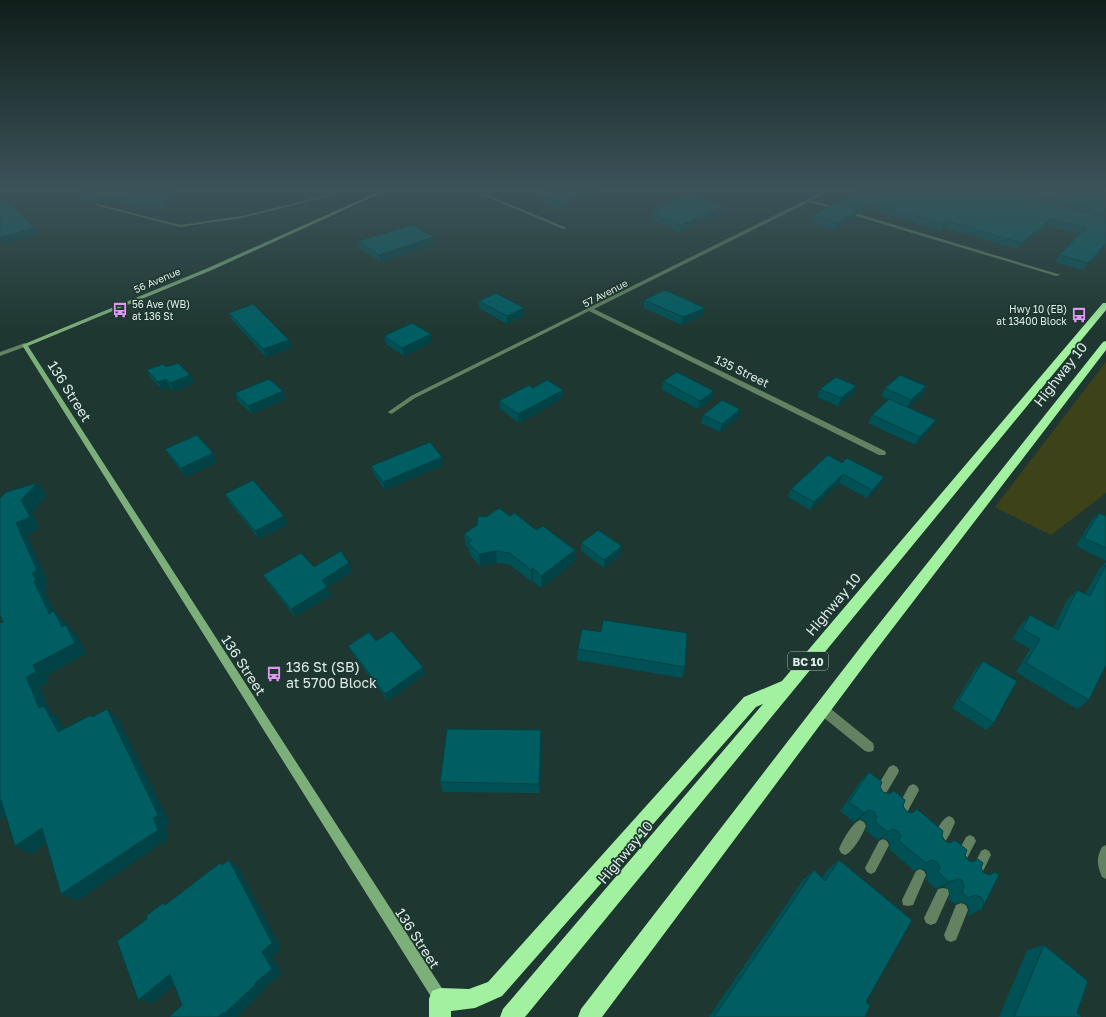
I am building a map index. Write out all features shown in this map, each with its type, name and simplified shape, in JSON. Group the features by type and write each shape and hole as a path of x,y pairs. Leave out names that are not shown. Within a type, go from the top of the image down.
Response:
{"highway":[{"name":"Highway 10","path":"511,1017 1106,306"},
{"name":"Highway 10","path":"589,1017 822,709 1106,344"},
{"path":"440,1008 459,1001 477,999 495,989 750,702 788,686"}],"street":[{"name":"56 Avenue","path":"0,354 210,269 280,237"},
{"name":"57 Avenue","path":"391,412 414,397 592,310 734,237"},
{"path":"933,237 1058,275"},
{"name":"135 Street","path":"592,310 882,453"},
{"name":"136 Street","path":"25,345 440,1008"},
{"path":"822,709 869,747"},
{"path":"878,796 893,771"},
{"path":"900,814 913,790"},
{"path":"937,844 949,822"},
{"path":"845,849 860,826"},
{"path":"959,862 970,841"},
{"path":"871,868 883,845"},
{"path":"1106,851 1104,858 1106,873"},
{"path":"975,875 985,855"},
{"path":"908,900 920,875"},
{"path":"931,918 943,894"},
{"path":"951,935 961,910"}],"green space":[{"path":"1106,362 1106,493 1051,535 995,507"}],"building":[{"path":"370,237 432,237 379,255 358,241"},
{"path":"1003,237 1028,237 1021,243"},
{"path":"1077,237 1106,237 1106,244 1088,263 1059,255"},
{"path":"665,290 705,308 683,317 644,300"},
{"path":"496,293 524,308 507,316 479,301"},
{"path":"253,304 289,340 263,349 229,313"},
{"path":"412,323 431,334 402,348 384,336"},
{"path":"178,363 190,375 170,383 166,379 158,382 147,370 163,364 166,367"},
{"path":"677,372 714,391 700,401 663,381"},
{"path":"900,375 926,386 911,400 885,388"},
{"path":"836,377 856,386 841,398 820,389"},
{"path":"269,379 283,391 248,406 235,393"},
{"path":"547,380 563,390 518,414 499,401 529,385 533,388"},
{"path":"889,399 936,420 920,437 872,415"},
{"path":"722,400 740,409 722,424 703,415"},
{"path":"197,435 213,453 181,468 165,449"},
{"path":"430,442 442,457 383,482 371,466"},
{"path":"828,455 842,463 847,458 884,477 872,490 843,474 814,502 791,489"},
{"path":"253,480 284,516 255,531 225,494"},
{"path":"37,483 21,500 30,517 16,523 37,571 32,573 36,580 34,581 49,614 54,611 62,627 66,625 75,643 33,665 36,672 26,677 39,708 44,706 58,732 91,715 92,717 107,709 158,815 153,818 158,830 61,894 42,828 15,846 0,800 0,623 3,622 0,615 0,498 6,492"},
{"path":"499,508 510,516 515,513 536,530 543,526 575,550 541,576 533,568 531,570 510,553 496,551 479,554 468,543 472,540 464,534 477,525 478,516 486,517"},
{"path":"1099,513 1106,516 1106,548 1084,538"},
{"path":"598,530 622,546 604,560 581,543"},
{"path":"341,551 349,563 322,580 327,587 291,609 263,575 301,553 314,567"},
{"path":"1106,565 1106,665 1089,700 1026,663 1040,639 1022,629 1030,615 1058,630 1077,590 1090,596"},
{"path":"603,620 687,633 685,667 578,649 582,629 601,632"},
{"path":"392,631 423,667 385,694 348,646 369,632 376,641"},
{"path":"983,661 1017,681 994,723 959,700"},
{"path":"447,729 541,730 539,784 440,782"},
{"path":"869,772 882,782 880,787 883,792 889,794 894,791 905,800 903,806 906,811 912,813 917,809 943,831 942,836 945,841 950,843 955,840 967,850 965,855 968,860 973,862 978,859 983,863 981,868 984,873 990,875 995,872 999,875 982,909 984,903 981,897 974,895 968,898 962,892 964,887 962,880 956,879 949,882 938,872 940,867 937,862 931,860 926,863 899,841 901,836 898,831 893,829 888,832 875,822 877,817 874,812 869,810 864,813 849,802"},
{"path":"229,860 272,943 262,952 272,969 255,983 255,985 224,1014 224,1012 218,1017 169,1017 182,1005 170,974 138,1000 117,941 147,919 146,916 163,903 165,905 220,863 222,865"},
{"path":"839,860 912,920 866,1002 870,1006 865,1017 714,1017 814,870 825,881"},
{"path":"1044,945 1088,981 1077,1013 1082,1017 1014,1017"}],"place":[{"name":"56 Ave (WB) at 136 St","path":"120,310"},
{"name":"Hwy 10 (EB) at 13400 Block","path":"1079,315"},
{"name":"136 St (SB) at 5700 Block","path":"274,674"}]}
